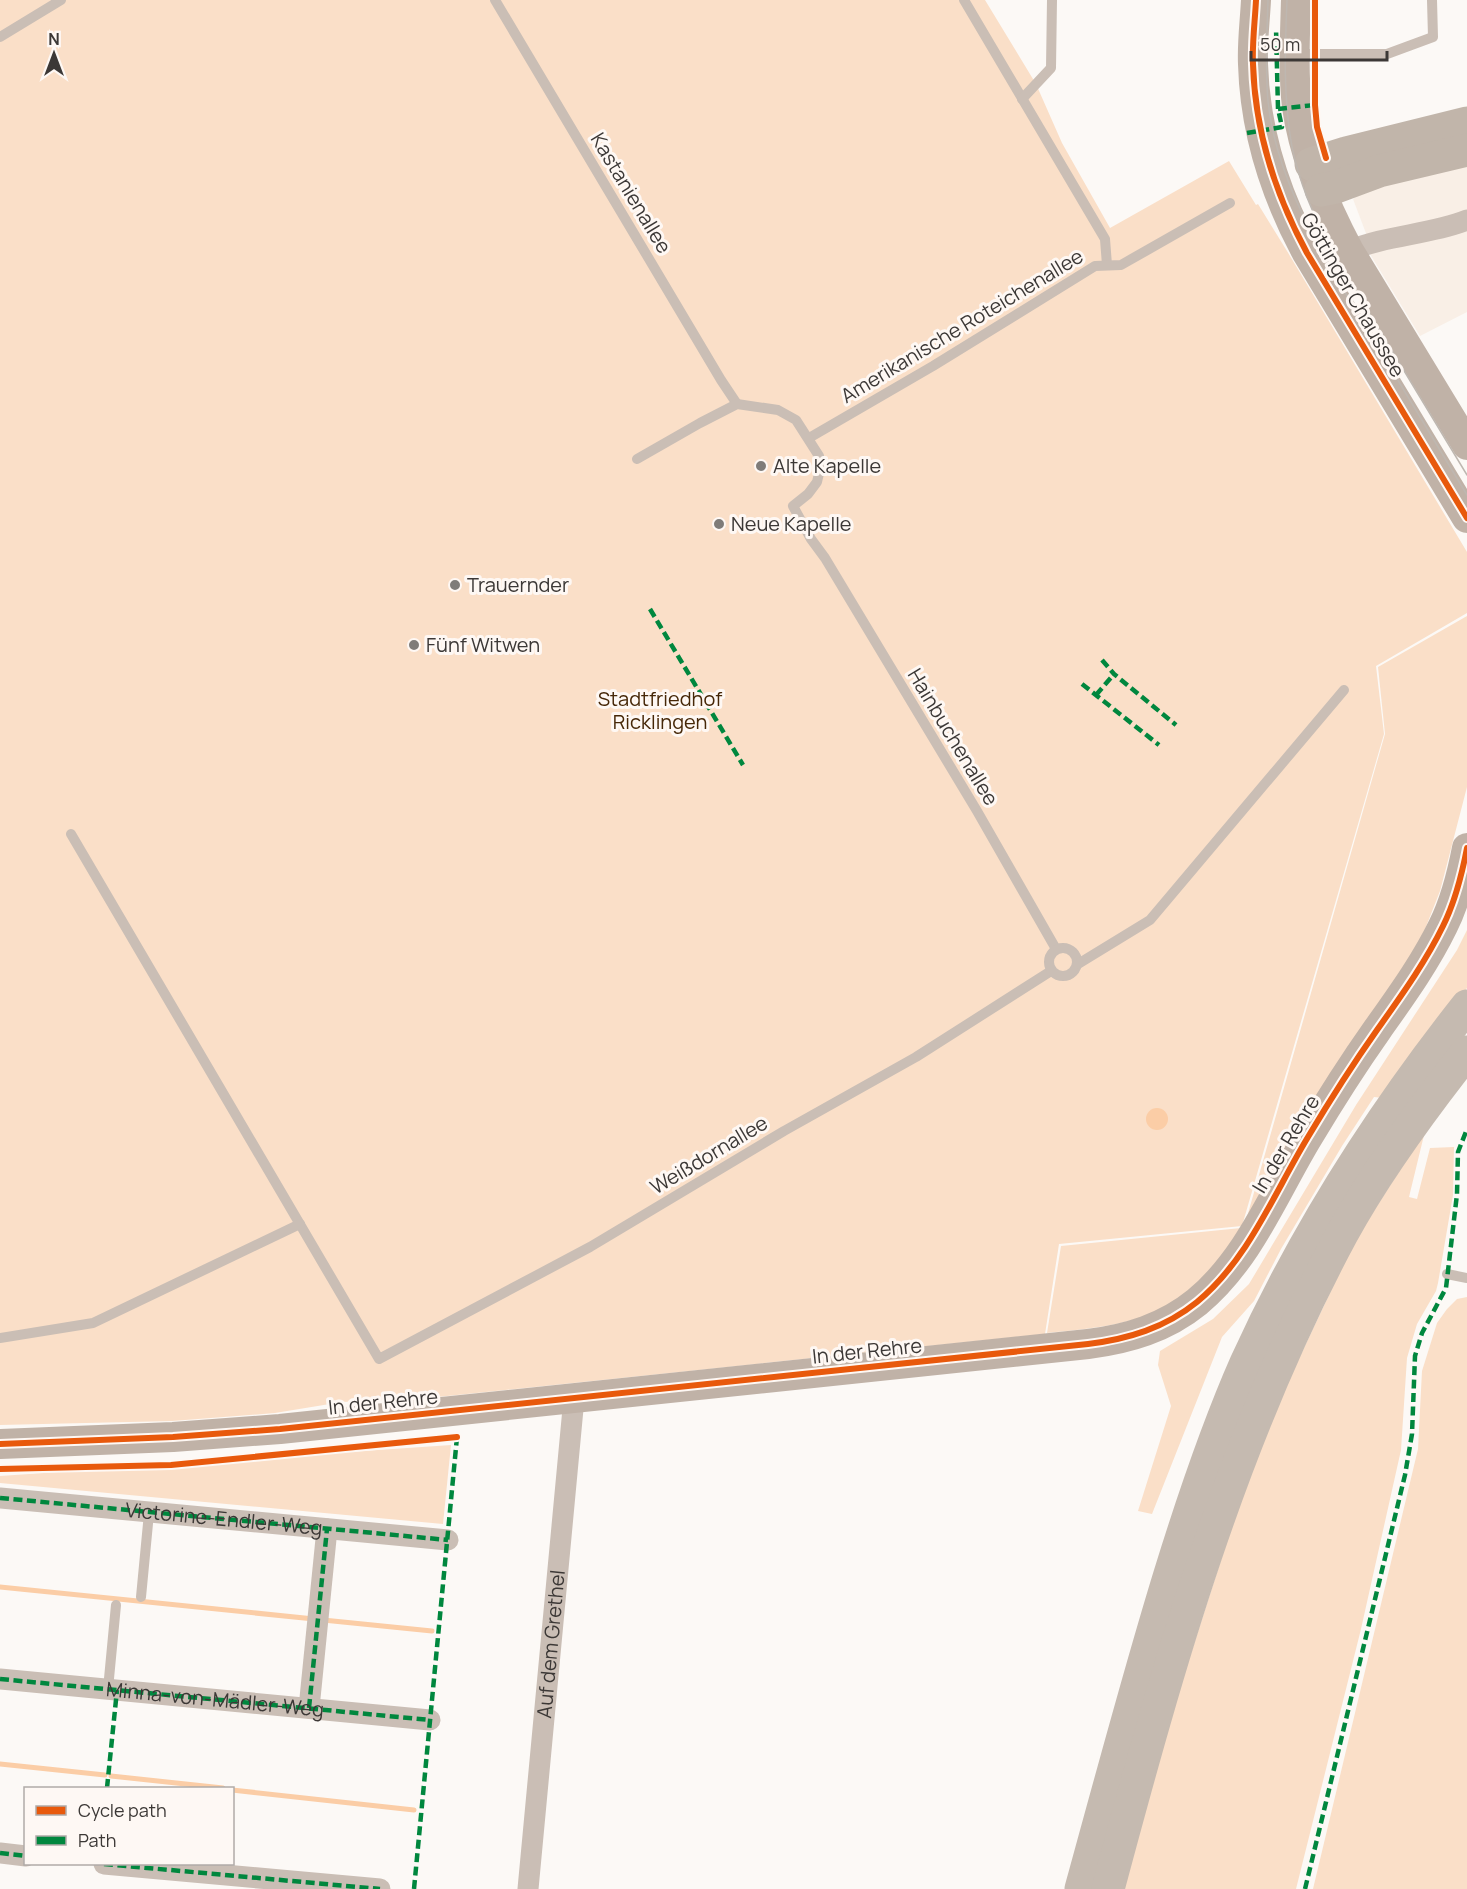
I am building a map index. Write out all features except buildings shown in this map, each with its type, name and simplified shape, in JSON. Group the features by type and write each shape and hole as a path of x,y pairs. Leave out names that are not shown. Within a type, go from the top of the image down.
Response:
{"highway":[{"path":"1082,1889 1139,1674 1186,1524 1246,1363 1317,1222 1376,1131 1467,1006"},
{"path":"1108,1889 1173,1656 1204,1556 1240,1457 1290,1337 1343,1232 1394,1150 1467,1052"}],"main road":[{"path":"1467,123 1346,153 1316,177 1336,187 1379,171 1467,150"}],"street":[{"name":"Göttinger Chaussee","path":"1256,0 1253,63 1258,121 1269,166 1290,222 1467,518"},
{"name":"Göttinger Chaussee","path":"1296,0 1297,107 1316,177 1331,218 1467,445"},
{"path":"1280,195 1286,178 1316,177"},
{"path":"1349,250 1366,244 1451,226 1467,220"},
{"name":"In der Rehre","path":"0,1444 173,1437 245,1431 1108,1341 1146,1331 1177,1316 1197,1301 1221,1279 1246,1246 1308,1136 1366,1046 1421,967 1445,924 1467,848"},
{"name":"Auf dem Grethel","path":"528,1889 574,1398"},
{"name":"Victorine-Endler-Weg","path":"0,1498 448,1540"},
{"path":"309,1708 327,1529"},
{"name":"Minna-von-Mädler-Weg","path":"0,1679 430,1720"},
{"path":"0,1853 24,1856"},
{"path":"121,1865 295,1885 380,1889"}],"lane":[{"path":"0,37 61,0"},
{"name":"Kastanienallee","path":"495,0 737,404"},
{"path":"964,0 1105,239 1107,266"},
{"path":"1022,99 1051,68 1052,0"},
{"path":"1295,54 1314,56 1386,54 1433,37 1432,0"},
{"name":"Amerikanische Roteichenallee","path":"808,438 933,366 1095,266 1121,265 1230,202"},
{"path":"637,459 737,404 778,410 796,420 808,438"},
{"name":"Hainbuchenallee","path":"808,438 819,456 820,469 817,482 808,494 793,506 977,811 1056,950"},
{"path":"1078,964 1077,956 1073,951 1064,948 1056,950 1050,956 1048,963 1051,971 1057,976 1070,975 1078,964 1150,920 1344,690"},
{"path":"0,1338 93,1323 300,1224 71,834"},
{"name":"Weißdornallee","path":"300,1224 379,1359 590,1247 784,1131 916,1057 1051,971"},
{"path":"1447,1274 1467,1278"},
{"path":"141,1597 149,1513"},
{"path":"108,1689 116,1605"}],"shaded area":[{"path":"1467,165 1467,312 1420,336 1370,254 1367,236 1353,199 1372,185"},
{"path":"1153,1108 1161,1108 1168,1115 1168,1123 1161,1130 1153,1130 1146,1123 1146,1115"}],"green space":[{"name":"Stadtfriedhof Ricklingen","path":"0,0 985,0 1036,84 1062,143 1110,228 1229,161 1287,251 1467,552 1467,613 1376,666 1384,734 1242,1226 1059,1244 1045,1334 418,1399 342,1402 275,1413 172,1421 0,1425"},
{"path":"1467,616 1467,787 1440,891 1420,942 1247,1217 1385,734 1378,667"},
{"path":"1467,930 1467,988 1383,1098 1374,1097 1342,1146 1281,1249 1254,1301 1222,1337 1152,1514 1138,1511 1171,1406 1158,1365 1160,1351 1213,1319 1249,1284 1356,1105 1457,950"},
{"path":"1425,1131 1409,1197 1417,1199 1430,1148 1454,1147 1453,1195 1436,1291 1417,1324 1407,1358 1401,1450 1361,1629 1296,1889 1122,1889 1153,1771 1258,1445 1355,1240"},
{"path":"1241,1228 1201,1281 1169,1305 1136,1319 1047,1333 1061,1246"},
{"path":"1467,1297 1467,1889 1313,1889 1418,1449 1422,1371 1437,1323 1457,1299"},
{"path":"451,1445 443,1524 0,1483 0,1476"}],"waterway":[{"path":"0,1587 314,1619"},
{"path":"323,1620 432,1631"},
{"path":"0,1764 105,1775"},
{"path":"111,1776 214,1787"},
{"path":"234,1790 414,1810"}],"tram line":[{"path":"1268,0 1266,64 1268,101 1276,144 1290,185 1328,264 1467,495"},
{"path":"1287,0 1285,55 1287,110 1295,162 1304,190 1336,258 1467,475"}],"marked path":[{"path":"1247,133 1282,127 1278,109 1276,28"},
{"path":"1278,109 1315,105"},
{"path":"650,609 743,765"},
{"path":"1102,660 1114,674 1176,725"},
{"path":"1096,695 1114,674"},
{"path":"1082,684 1159,745"},
{"path":"1305,1889 1405,1475 1412,1434 1415,1356 1422,1333 1446,1288 1457,1194 1458,1152 1467,1129"},
{"path":"414,1889 457,1437 453,1437"},
{"path":"0,1498 448,1540"},
{"path":"309,1708 327,1529"},
{"path":"0,1679 430,1720"},
{"path":"107,1787 117,1690"},
{"path":"0,1853 24,1856"},
{"path":"115,1865 380,1889"}],"cycle path":[{"path":"1256,0 1253,56 1258,114 1269,162 1285,208 1307,253 1467,518"},
{"path":"1315,0 1315,105 1317,127 1326,158"},
{"path":"0,1444 173,1437 280,1429 1088,1344 1146,1331 1172,1319 1197,1302 1232,1266 1246,1246 1325,1109 1436,940 1455,898 1467,848"},
{"path":"0,1469 171,1465 457,1437"}],"place":[{"name":"Alte Kapelle","path":"761,466"},
{"name":"Neue Kapelle","path":"719,524"},
{"name":"Trauernder","path":"455,585"},
{"name":"Fünf Witwen","path":"414,645"}]}
